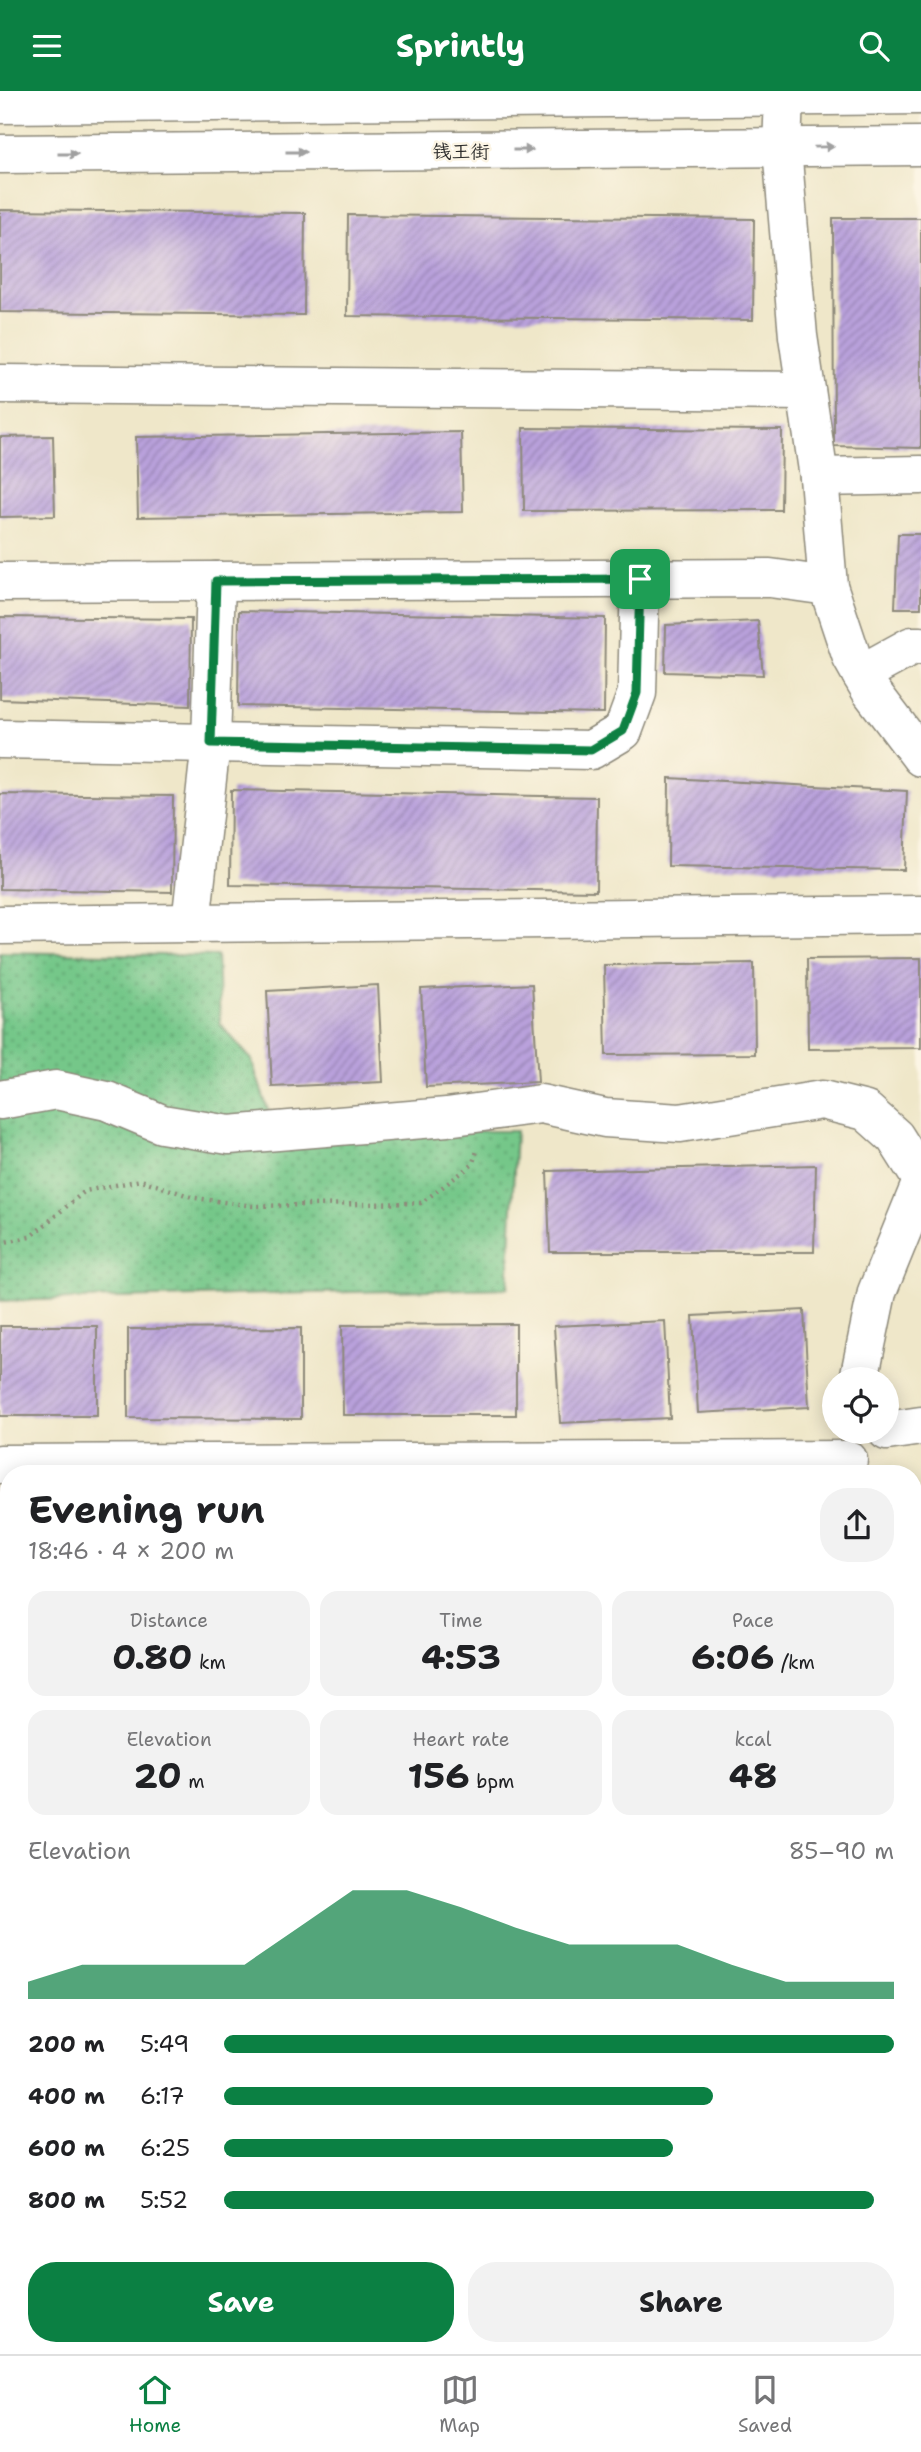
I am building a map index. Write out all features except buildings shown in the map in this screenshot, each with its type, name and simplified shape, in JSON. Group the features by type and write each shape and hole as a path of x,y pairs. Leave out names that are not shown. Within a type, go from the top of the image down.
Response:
{"main road":[{"path":"0,104 689,94 921,95"},
{"path":"784,96 782,148 798,336 819,477 828,586 852,658 871,691 921,757"},
{"name":"钱王街","path":"0,155 921,146"},
{"path":"0,384 806,391"},
{"path":"819,477 921,475"},
{"path":"0,582 770,578 828,586"},
{"path":"0,739 591,750 623,731 637,693 640,579"},
{"path":"191,922 211,743 216,581"},
{"path":"861,674 912,646 921,646"},
{"path":"0,925 921,915"},
{"path":"0,1100 56,1090 107,1101 162,1125 229,1135 447,1117 541,1104 605,1118 680,1123 822,1100 866,1111 895,1137 921,1178"},
{"path":"861,1367 877,1292 921,1184"},
{"path":"899,1433 921,1426"},
{"path":"0,1464 861,1444"}],"path":[{"path":"0,1243 30,1237 85,1191 141,1180 195,1198 253,1206 421,1203 472,1165 492,1111"}],"green space":[{"path":"0,952 217,956 220,1024 251,1059 275,1131 516,1131 508,1288 0,1301"}],"route":[{"path":"640,579 637,693 623,731 591,750 211,743 216,581 640,579"}]}
